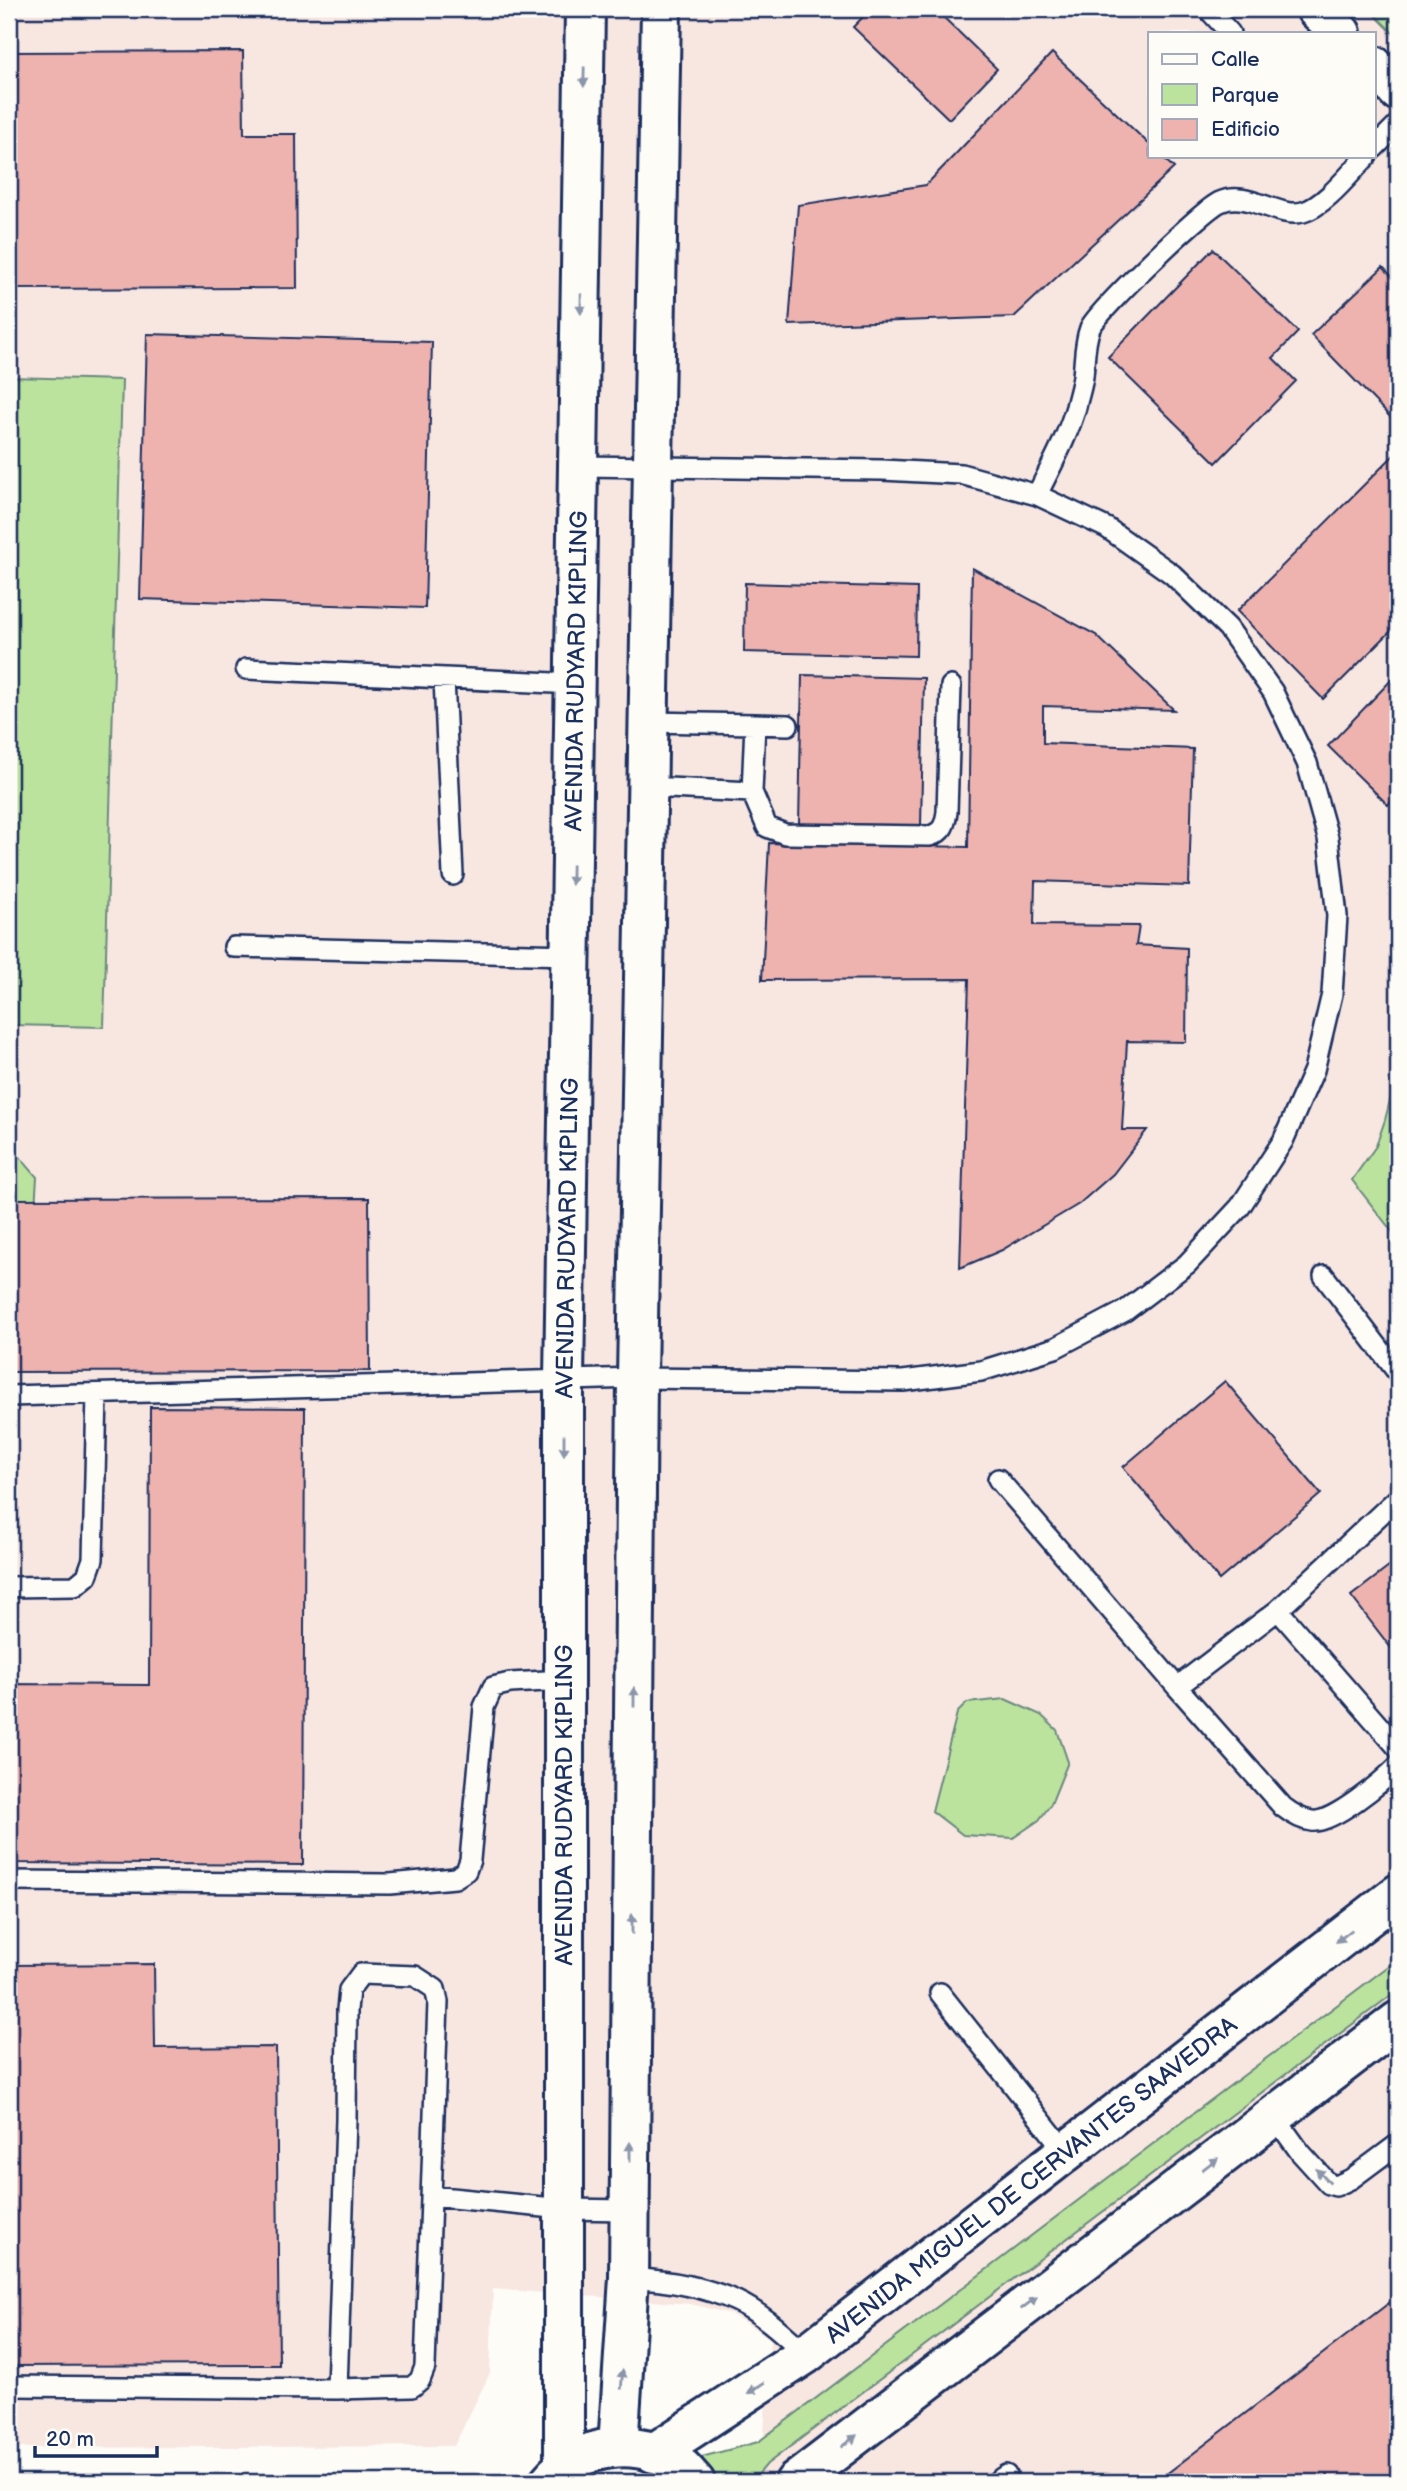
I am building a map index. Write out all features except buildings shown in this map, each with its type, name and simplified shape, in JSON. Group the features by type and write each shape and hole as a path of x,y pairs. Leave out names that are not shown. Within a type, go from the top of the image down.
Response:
{"street":[{"name":"AVENIDA RUDYARD KIPLING","path":"556,2475 564,2209 564,1380 585,9"},
{"path":"661,9 637,1378 629,2278 636,2450 680,2466 695,2482"},
{"path":"1316,9 1339,32"},
{"path":"1376,68 1398,91"},
{"name":"AVENIDA MIGUEL DE CERVANTES SAAVEDRA","path":"556,2475 589,2453 636,2450 806,2354 1398,1894"},
{"path":"794,2482 1398,2021"}],"lane":[{"path":"1208,9 1229,32"},
{"path":"1376,147 1398,124"},
{"path":"1037,495 1064,440 1075,408 1083,378 1085,345 1091,326 1105,308 1200,215 1220,202 1233,198 1302,213 1320,204 1365,158"},
{"path":"9,1396 637,1378 903,1381 981,1371 1055,1348 1125,1311 1187,1264 1240,1207 1283,1142 1314,1070 1332,994 1337,916 1328,838 1307,762 1273,692 1228,628 1172,574 1107,528 1037,495 961,474 881,470 579,466"},
{"path":"246,669 576,684"},
{"path":"444,679 453,875"},
{"path":"755,724 752,792 767,827 785,834 930,836 939,833 947,812 951,686"},
{"path":"648,722 788,725"},
{"path":"647,786 752,792"},
{"path":"234,947 571,955"},
{"path":"1324,1276 1398,1373"},
{"path":"9,1587 75,1586 87,1576 93,1559 97,1394"},
{"path":"998,1479 1283,1807 1299,1818 1315,1822 1334,1815 1398,1766"},
{"path":"1177,1688 1278,1610 1398,1497"},
{"path":"1278,1610 1398,1748"},
{"path":"9,1881 227,1885 390,1884 455,1878 466,1871 470,1860 484,1707 489,1692 493,1687 510,1683 564,1680"},
{"path":"9,2386 337,2389 412,2387 420,2381 425,2367 438,2002 435,1989 415,1976 361,1974 349,1990 337,2389"},
{"path":"940,1993 1066,2152"},
{"path":"1274,2116 1300,2152 1329,2184 1336,2186 1351,2179 1398,2144"},
{"path":"431,2196 564,2209 629,2210"},
{"path":"629,2278 684,2285 736,2301 773,2325 806,2354"}],"shaded area":[{"path":"9,9 1398,9 1398,2482 761,2482 770,2338 731,2314 691,2304 493,2289 490,2373 454,2446 9,2448"}],"green space":[{"path":"1369,9 1398,9 1398,38"},
{"path":"9,377 122,380 104,1027 9,1025"},
{"path":"1398,1069 1398,1239 1352,1180 1376,1146"},
{"path":"9,1156 19,1156 37,1177 31,1271 11,1290 9,1290"},
{"path":"1005,1699 1041,1715 1057,1730 1068,1762 1051,1804 1039,1820 1013,1838 963,1835 932,1811 957,1713 967,1703"},
{"path":"1398,1959 1398,1990 767,2464 752,2482 712,2482 690,2460 758,2442"}]}
